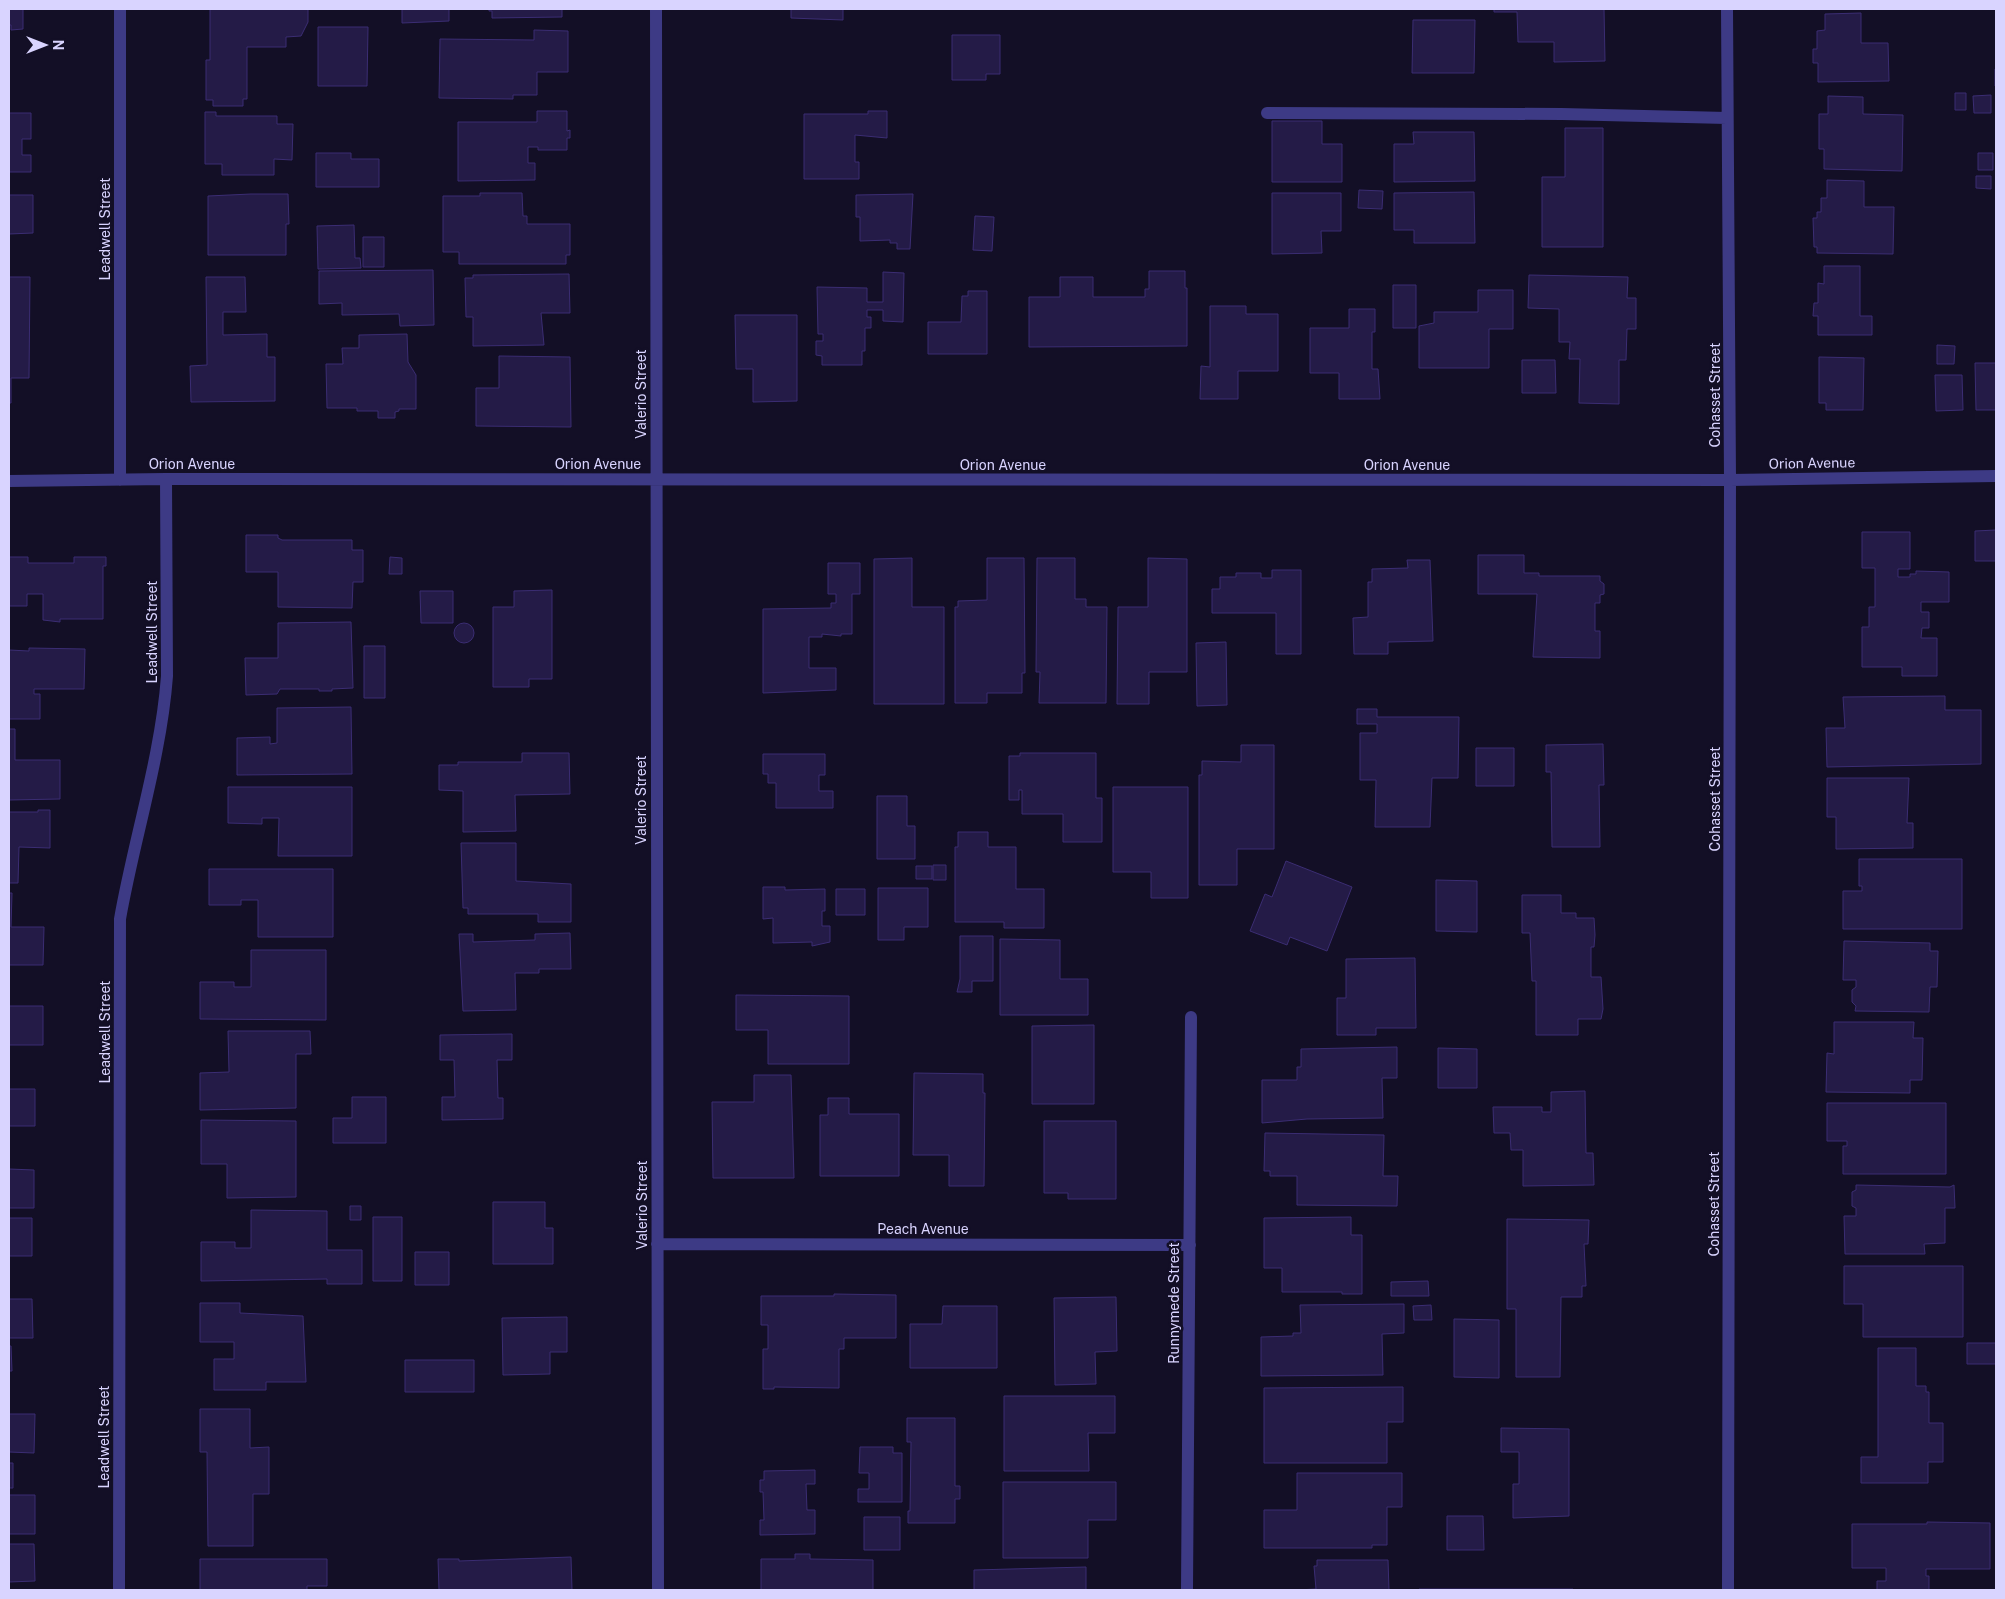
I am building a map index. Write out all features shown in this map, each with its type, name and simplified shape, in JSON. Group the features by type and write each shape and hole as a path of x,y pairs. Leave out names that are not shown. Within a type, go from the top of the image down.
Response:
{"street":[{"name":"Leadwell Street","path":"120,9 120,480"},
{"name":"Valerio Street","path":"656,9 655,480 658,1590"},
{"name":"Cohasset Street","path":"1727,9 1730,480 1728,1590"},
{"path":"1267,113 1562,114 1727,118"},
{"name":"Orion Avenue","path":"9,481 166,478 1730,480 1996,476"},
{"name":"Leadwell Street","path":"119,1590 120,919 127,877 165,707 167,676 166,478"},
{"name":"Runnymede Street","path":"1187,1590 1191,1017"},
{"name":"Peach Avenue","path":"657,1244 1190,1245"}],"building":[{"path":"9,9 23,9 23,29 11,30 11,25 9,25"},
{"path":"210,9 308,9 308,22 301,36 286,37 286,47 247,47 247,99 243,99 243,106 213,106 213,100 206,100 206,60 210,60"},
{"path":"402,9 449,9 449,21 402,23"},
{"path":"489,9 562,9 562,17 492,18 492,11 489,11"},
{"path":"791,9 843,9 843,20 791,18"},
{"path":"1494,9 1604,9 1605,61 1554,62 1554,42 1518,42 1517,12 1494,12"},
{"path":"1861,13 1861,43 1888,43 1889,81 1818,82 1818,63 1813,63 1813,49 1817,49 1817,31 1825,30 1825,14"},
{"path":"1413,20 1475,20 1474,73 1412,73"},
{"path":"318,27 368,27 367,86 318,86"},
{"path":"534,30 568,31 568,72 537,72 537,95 513,95 513,99 439,98 440,39 534,40"},
{"path":"952,35 1000,35 1000,74 986,74 986,80 952,80"},
{"path":"1996,69 1996,86 1995,86"},
{"path":"1955,93 1966,93 1966,110 1955,110"},
{"path":"1991,95 1991,113 1974,113 1973,96"},
{"path":"1828,96 1863,97 1863,114 1903,115 1902,171 1824,169 1824,149 1819,149 1819,114 1828,114"},
{"path":"537,111 567,111 567,131 570,130 570,138 567,138 567,150 538,150 538,147 528,147 528,163 535,163 535,180 458,181 458,122 537,122"},
{"path":"868,111 887,111 887,138 855,135 855,162 859,162 859,179 804,179 804,114 868,114"},
{"path":"205,112 216,112 216,116 277,116 277,124 293,124 292,160 274,159 274,175 222,175 222,164 205,164"},
{"path":"9,113 31,113 31,139 22,139 22,155 31,155 31,172 9,172"},
{"path":"1272,121 1322,121 1322,144 1342,144 1342,182 1272,182"},
{"path":"1565,128 1603,128 1603,247 1542,247 1542,177 1565,177"},
{"path":"1413,132 1474,132 1475,181 1394,182 1394,144 1414,144"},
{"path":"316,153 351,153 351,159 379,159 379,187 316,187"},
{"path":"1978,153 1993,153 1993,170 1978,170"},
{"path":"1976,176 1991,176 1991,189 1976,188"},
{"path":"1827,180 1864,181 1864,207 1894,207 1893,254 1817,253 1817,247 1814,247 1813,218 1817,218 1817,212 1821,212 1821,198 1827,198"},
{"path":"1359,190 1383,191 1382,209 1358,208"},
{"path":"1474,192 1475,243 1414,243 1414,230 1394,230 1394,193"},
{"path":"480,193 522,193 523,216 527,216 527,224 570,224 570,255 566,255 566,264 459,264 459,252 443,252 443,196 480,196"},
{"path":"1272,193 1341,193 1341,231 1321,231 1322,253 1272,254"},
{"path":"288,194 289,224 286,224 286,255 208,255 208,196"},
{"path":"913,194 910,249 897,249 897,243 890,243 890,240 860,241 860,217 856,217 856,195"},
{"path":"9,195 33,195 33,233 9,234"},
{"path":"975,216 994,217 992,251 973,250"},
{"path":"354,225 355,258 360,258 361,268 318,269 317,226"},
{"path":"363,237 384,237 384,267 363,267"},
{"path":"1824,266 1860,266 1860,316 1872,316 1872,335 1818,335 1818,316 1813,316 1814,303 1818,303 1818,283 1824,284"},
{"path":"433,270 434,325 400,326 399,314 342,315 342,303 319,304 319,271"},
{"path":"1149,271 1185,271 1185,288 1187,288 1187,346 1029,347 1029,297 1060,297 1060,277 1093,277 1093,297 1145,297 1145,289 1149,289"},
{"path":"883,272 904,273 903,322 883,321 883,310 867,310 867,317 871,317 871,328 865,328 865,351 862,351 862,365 822,365 822,356 816,355 816,341 823,341 823,334 818,334 817,287 867,288 867,302 883,302"},
{"path":"569,274 570,313 541,313 544,345 473,346 473,317 466,317 465,278 473,278 473,275"},
{"path":"1529,275 1628,277 1627,298 1636,298 1636,329 1627,329 1626,360 1619,360 1619,404 1579,403 1580,359 1569,359 1570,342 1559,342 1559,309 1528,308"},
{"path":"9,277 30,277 29,378 11,378 11,403 9,403"},
{"path":"206,277 245,277 246,312 223,312 223,335 267,334 267,357 275,357 275,401 191,402 190,366 207,365"},
{"path":"1393,285 1416,285 1416,328 1393,328"},
{"path":"1478,290 1513,290 1513,329 1489,329 1489,368 1419,368 1419,326 1434,323 1434,312 1478,312"},
{"path":"968,291 987,291 987,354 928,354 928,322 961,322 962,296 968,296"},
{"path":"1210,306 1246,306 1246,314 1278,314 1278,371 1238,371 1238,399 1200,399 1201,366 1210,367"},
{"path":"1349,309 1375,309 1375,332 1372,332 1372,369 1378,369 1380,399 1339,399 1339,373 1310,373 1310,328 1349,328"},
{"path":"735,315 797,315 797,401 753,402 753,369 736,369"},
{"path":"407,334 408,362 416,375 416,409 399,409 399,411 395,412 395,418 378,418 378,411 357,411 357,408 327,408 326,364 343,364 342,348 359,348 359,335"},
{"path":"1937,345 1955,346 1954,364 1937,364"},
{"path":"499,356 570,357 571,427 476,426 476,388 499,388"},
{"path":"1819,357 1864,358 1863,410 1826,410 1826,403 1819,403"},
{"path":"1522,360 1555,360 1556,393 1522,393"},
{"path":"1975,363 1996,363 1996,410 1976,410"},
{"path":"1935,375 1962,375 1963,410 1936,411"},
{"path":"1996,530 1996,561 1975,561 1975,531"},
{"path":"1862,532 1910,532 1910,569 1898,569 1898,577 1910,577 1910,574 1916,574 1916,571 1949,572 1949,602 1921,602 1921,612 1929,612 1929,628 1922,628 1921,638 1937,638 1937,676 1902,676 1902,667 1862,667 1862,627 1869,627 1869,607 1875,607 1875,568 1862,568"},
{"path":"246,535 278,535 278,538 282,540 352,540 352,550 363,550 363,582 353,582 352,608 278,607 278,572 246,572"},
{"path":"1478,555 1524,555 1524,573 1539,573 1539,576 1600,576 1600,581 1604,584 1604,594 1600,595 1600,603 1595,603 1595,631 1600,631 1600,658 1533,657 1537,594 1478,594"},
{"path":"9,557 28,557 28,563 74,563 74,557 106,557 106,566 103,566 103,619 60,619 60,622 43,620 43,594 27,594 27,606 9,606"},
{"path":"390,557 402,558 402,574 389,574"},
{"path":"912,558 912,607 944,607 944,704 874,704 874,559"},
{"path":"987,558 1024,558 1025,673 1022,673 1022,693 987,693 987,703 955,703 955,607 958,607 958,601 987,600"},
{"path":"1037,558 1075,558 1075,599 1086,599 1086,607 1107,607 1106,703 1039,703 1040,672 1036,672"},
{"path":"1148,558 1187,559 1187,672 1149,672 1149,704 1117,704 1118,607 1148,607"},
{"path":"1407,560 1430,560 1433,641 1388,642 1388,654 1354,654 1353,618 1368,617 1368,582 1372,582 1372,569 1408,568"},
{"path":"828,563 860,563 860,594 852,594 852,634 841,634 841,636 822,634 822,637 809,637 809,668 836,668 836,690 763,693 763,609 831,608 831,603 836,603 836,594 828,594"},
{"path":"1272,570 1301,570 1301,654 1276,654 1276,613 1212,613 1212,589 1220,589 1220,577 1236,577 1236,573 1261,573 1261,578 1272,578"},
{"path":"552,590 552,679 529,679 529,687 493,687 493,607 514,607 514,591"},
{"path":"420,591 453,591 453,623 421,623"},
{"path":"351,622 353,688 332,689 332,691 280,689 277,694 246,695 245,658 278,658 278,623"},
{"path":"464,623 471,626 474,633 471,640 464,643 457,640 454,633 457,626"},
{"path":"1226,642 1227,705 1197,706 1196,643"},
{"path":"364,646 385,646 385,698 364,698"},
{"path":"29,648 85,649 84,689 34,689 34,694 40,694 40,719 9,719 9,650 29,651"},
{"path":"1945,696 1945,710 1981,710 1981,764 1827,767 1826,728 1845,728 1843,697"},
{"path":"351,707 352,774 237,775 237,738 270,737 270,744 277,743 277,708"},
{"path":"1357,709 1377,709 1377,717 1459,717 1458,778 1432,778 1430,827 1375,827 1376,780 1360,780 1360,733 1377,733 1377,724 1357,724"},
{"path":"9,729 15,729 15,760 60,760 60,799 9,800"},
{"path":"1603,744 1604,785 1599,785 1600,847 1552,847 1551,772 1546,772 1546,745"},
{"path":"1241,745 1274,745 1274,849 1237,849 1237,885 1199,885 1199,775 1202,775 1202,761 1241,762"},
{"path":"1476,748 1514,748 1514,786 1476,786"},
{"path":"522,753 569,753 570,794 515,795 516,831 463,832 463,791 439,790 439,765 458,765 458,762 522,762"},
{"path":"1020,753 1096,753 1096,798 1102,798 1102,842 1063,842 1063,814 1022,814 1022,790 1019,790 1019,800 1009,800 1009,756 1020,756"},
{"path":"763,754 825,754 825,775 819,775 819,791 833,791 833,808 776,808 776,783 768,783 768,774 763,774"},
{"path":"1827,778 1909,778 1907,823 1913,823 1913,848 1836,849 1836,817 1827,817"},
{"path":"228,787 352,787 352,856 278,856 279,818 262,818 262,824 228,823"},
{"path":"1113,787 1188,787 1188,898 1151,898 1151,872 1113,872"},
{"path":"877,796 907,796 907,826 915,826 915,859 877,859"},
{"path":"38,810 50,810 50,848 19,847 18,883 9,883 9,812 38,812"},
{"path":"958,832 988,832 988,847 1016,847 1016,889 1044,889 1044,928 1004,928 1004,922 955,922 955,847 958,847"},
{"path":"461,843 516,843 516,881 571,884 571,922 538,922 538,914 468,914 468,908 463,908"},
{"path":"1859,859 1962,859 1962,929 1843,929 1843,891 1862,891 1862,886 1859,886"},
{"path":"1286,861 1352,887 1327,951 1290,937 1287,945 1250,931 1265,894 1272,897"},
{"path":"933,865 946,865 946,880 933,880"},
{"path":"916,866 932,866 932,879 916,879"},
{"path":"209,869 333,869 333,937 258,937 258,900 241,900 241,905 209,905"},
{"path":"1436,880 1477,881 1477,932 1436,931"},
{"path":"763,887 785,887 785,890 825,889 825,911 822,911 822,926 830,926 830,942 812,946 812,942 773,943 773,918 763,919"},
{"path":"878,888 928,888 928,927 904,927 904,940 878,940"},
{"path":"836,889 865,889 865,915 836,915"},
{"path":"9,893 12,893 11,927 44,927 43,965 9,965"},
{"path":"1522,895 1561,895 1561,913 1576,913 1576,918 1594,918 1595,935 1594,947 1591,947 1591,977 1601,977 1603,1009 1601,1019 1578,1019 1578,1035 1536,1035 1536,981 1532,981 1530,933 1522,933"},
{"path":"570,933 571,969 539,969 539,973 515,973 516,1010 463,1011 459,934 473,934 473,942 535,940 535,934"},
{"path":"960,936 993,936 993,981 972,981 972,992 957,992 960,979"},
{"path":"1000,939 1060,940 1060,979 1088,979 1088,1015 1000,1015"},
{"path":"1844,941 1930,943 1930,951 1938,951 1937,987 1930,987 1929,1012 1855,1011 1856,1006 1852,1002 1852,990 1856,987 1856,980 1843,980"},
{"path":"251,950 326,950 326,1020 200,1019 200,982 234,982 234,987 251,987"},
{"path":"1415,958 1416,1028 1376,1028 1376,1035 1337,1035 1337,998 1346,998 1346,959"},
{"path":"736,995 849,996 849,1064 768,1064 768,1030 736,1030"},
{"path":"9,1006 43,1006 43,1045 9,1045"},
{"path":"1834,1022 1914,1022 1913,1038 1923,1038 1922,1080 1910,1080 1910,1093 1826,1092 1827,1053 1834,1054"},
{"path":"1094,1025 1094,1104 1032,1104 1032,1026"},
{"path":"228,1031 310,1031 311,1054 296,1054 296,1108 200,1110 200,1073 229,1072"},
{"path":"512,1034 512,1060 497,1060 498,1098 503,1098 503,1119 442,1120 442,1097 455,1097 454,1060 440,1060 440,1035"},
{"path":"1397,1047 1397,1078 1382,1078 1383,1118 1307,1119 1262,1123 1262,1080 1297,1080 1297,1067 1301,1067 1301,1049"},
{"path":"1438,1048 1477,1049 1477,1088 1438,1088"},
{"path":"914,1073 983,1074 983,1093 985,1093 984,1186 949,1186 949,1155 913,1155"},
{"path":"754,1075 791,1075 794,1178 713,1178 712,1102 754,1102"},
{"path":"9,1089 35,1089 35,1126 9,1126"},
{"path":"1585,1091 1586,1153 1593,1153 1594,1185 1523,1186 1523,1150 1511,1150 1510,1133 1494,1133 1493,1107 1542,1107 1542,1112 1551,1112 1551,1092"},
{"path":"352,1097 386,1097 386,1143 333,1143 333,1118 352,1118"},
{"path":"828,1098 849,1098 849,1114 899,1114 899,1176 820,1176 820,1115 828,1115"},
{"path":"1827,1103 1946,1103 1946,1174 1843,1174 1843,1146 1847,1146 1847,1141 1827,1141"},
{"path":"201,1120 296,1121 296,1197 227,1198 227,1164 201,1164"},
{"path":"1044,1121 1116,1121 1116,1199 1068,1199 1068,1193 1044,1193"},
{"path":"1265,1133 1384,1135 1383,1176 1398,1176 1397,1206 1297,1205 1297,1176 1270,1176 1270,1171 1264,1171"},
{"path":"9,1169 34,1170 34,1208 9,1208"},
{"path":"1856,1185 1950,1187 1954,1185 1955,1208 1945,1208 1945,1243 1924,1244 1925,1254 1845,1254 1844,1216 1856,1216 1856,1208 1852,1206 1852,1192 1856,1190"},
{"path":"493,1202 545,1202 545,1228 553,1228 553,1264 493,1264"},
{"path":"350,1206 361,1206 361,1220 350,1220"},
{"path":"251,1210 327,1211 327,1250 362,1250 362,1284 327,1284 327,1279 201,1281 201,1242 235,1242 235,1248 251,1248"},
{"path":"373,1217 402,1217 402,1281 373,1281"},
{"path":"1351,1217 1351,1235 1362,1235 1362,1294 1282,1292 1282,1268 1264,1268 1264,1218"},
{"path":"9,1218 32,1218 32,1256 9,1256"},
{"path":"1507,1219 1589,1220 1588,1244 1584,1244 1586,1286 1582,1286 1582,1297 1561,1297 1560,1377 1516,1377 1516,1309 1507,1309"},
{"path":"415,1252 449,1252 449,1285 415,1285"},
{"path":"1844,1266 1963,1266 1963,1337 1863,1337 1863,1304 1844,1304"},
{"path":"1428,1281 1429,1296 1391,1296 1391,1282"},
{"path":"834,1294 896,1295 896,1338 844,1338 844,1349 839,1349 839,1388 774,1387 774,1389 763,1389 763,1349 768,1349 768,1325 761,1325 761,1296 834,1296"},
{"path":"1116,1297 1117,1351 1095,1352 1096,1384 1055,1385 1054,1298"},
{"path":"9,1299 32,1299 33,1338 9,1338"},
{"path":"200,1303 240,1303 240,1313 303,1316 306,1382 266,1382 266,1390 214,1390 214,1359 234,1359 234,1342 200,1342"},
{"path":"1404,1304 1404,1333 1382,1334 1383,1375 1261,1376 1261,1337 1293,1336 1293,1333 1301,1333 1300,1305"},
{"path":"1431,1305 1432,1320 1414,1320 1413,1306"},
{"path":"943,1306 997,1306 997,1368 910,1368 910,1324 942,1324"},
{"path":"567,1317 567,1352 550,1352 550,1374 503,1375 502,1318"},
{"path":"1454,1319 1499,1320 1499,1378 1454,1377"},
{"path":"1967,1343 1996,1343 1996,1364 1967,1364"},
{"path":"9,1346 11,1346 12,1371 9,1371"},
{"path":"1878,1348 1916,1348 1916,1386 1926,1386 1926,1392 1929,1392 1929,1423 1943,1423 1943,1462 1928,1462 1928,1483 1861,1483 1861,1457 1878,1457"},
{"path":"405,1360 474,1360 474,1392 405,1392"},
{"path":"1403,1387 1403,1422 1387,1422 1387,1463 1264,1463 1264,1388"},
{"path":"1004,1396 1115,1396 1115,1433 1088,1433 1089,1471 1004,1471"},
{"path":"200,1409 250,1409 250,1448 269,1447 269,1494 253,1494 253,1546 208,1546 207,1452 200,1452"},
{"path":"9,1414 35,1414 34,1453 9,1452"},
{"path":"907,1418 955,1418 955,1486 960,1486 960,1499 955,1499 955,1523 908,1523 908,1511 910,1511 911,1442 907,1442"},
{"path":"1501,1428 1569,1429 1569,1516 1513,1518 1513,1484 1519,1484 1519,1452 1501,1452"},
{"path":"860,1447 893,1447 893,1453 902,1453 902,1502 858,1502 858,1489 869,1489 869,1473 859,1473"},
{"path":"9,1463 13,1463 13,1488 9,1488"},
{"path":"815,1470 815,1484 806,1484 807,1510 815,1510 815,1534 760,1535 760,1520 764,1520 763,1492 760,1492 760,1480 764,1480 764,1471"},
{"path":"1297,1473 1402,1473 1402,1507 1387,1507 1387,1545 1372,1545 1372,1548 1264,1548 1264,1510 1297,1510"},
{"path":"1003,1482 1116,1482 1116,1520 1088,1520 1088,1558 1003,1558"},
{"path":"9,1495 35,1495 35,1534 9,1534"},
{"path":"1447,1516 1483,1516 1484,1550 1447,1550"},
{"path":"864,1517 900,1517 900,1550 864,1550"},
{"path":"1927,1522 1990,1523 1990,1569 1926,1569 1926,1576 1929,1576 1929,1590 1877,1590 1877,1581 1886,1581 1886,1568 1852,1568 1852,1524 1927,1524"},
{"path":"9,1544 34,1544 35,1581 9,1582"},
{"path":"795,1554 810,1554 810,1559 873,1560 873,1590 761,1590 761,1559 795,1559"},
{"path":"571,1557 572,1590 439,1590 438,1559 459,1559 459,1561"},
{"path":"200,1559 327,1559 327,1586 307,1586 307,1590 200,1590"},
{"path":"1317,1560 1388,1560 1389,1590 1297,1590 1316,1589 1314,1566 1317,1566"},
{"path":"1086,1567 1086,1590 974,1590 974,1570"},
{"path":"1573,1589 1573,1590 1419,1590"}]}
